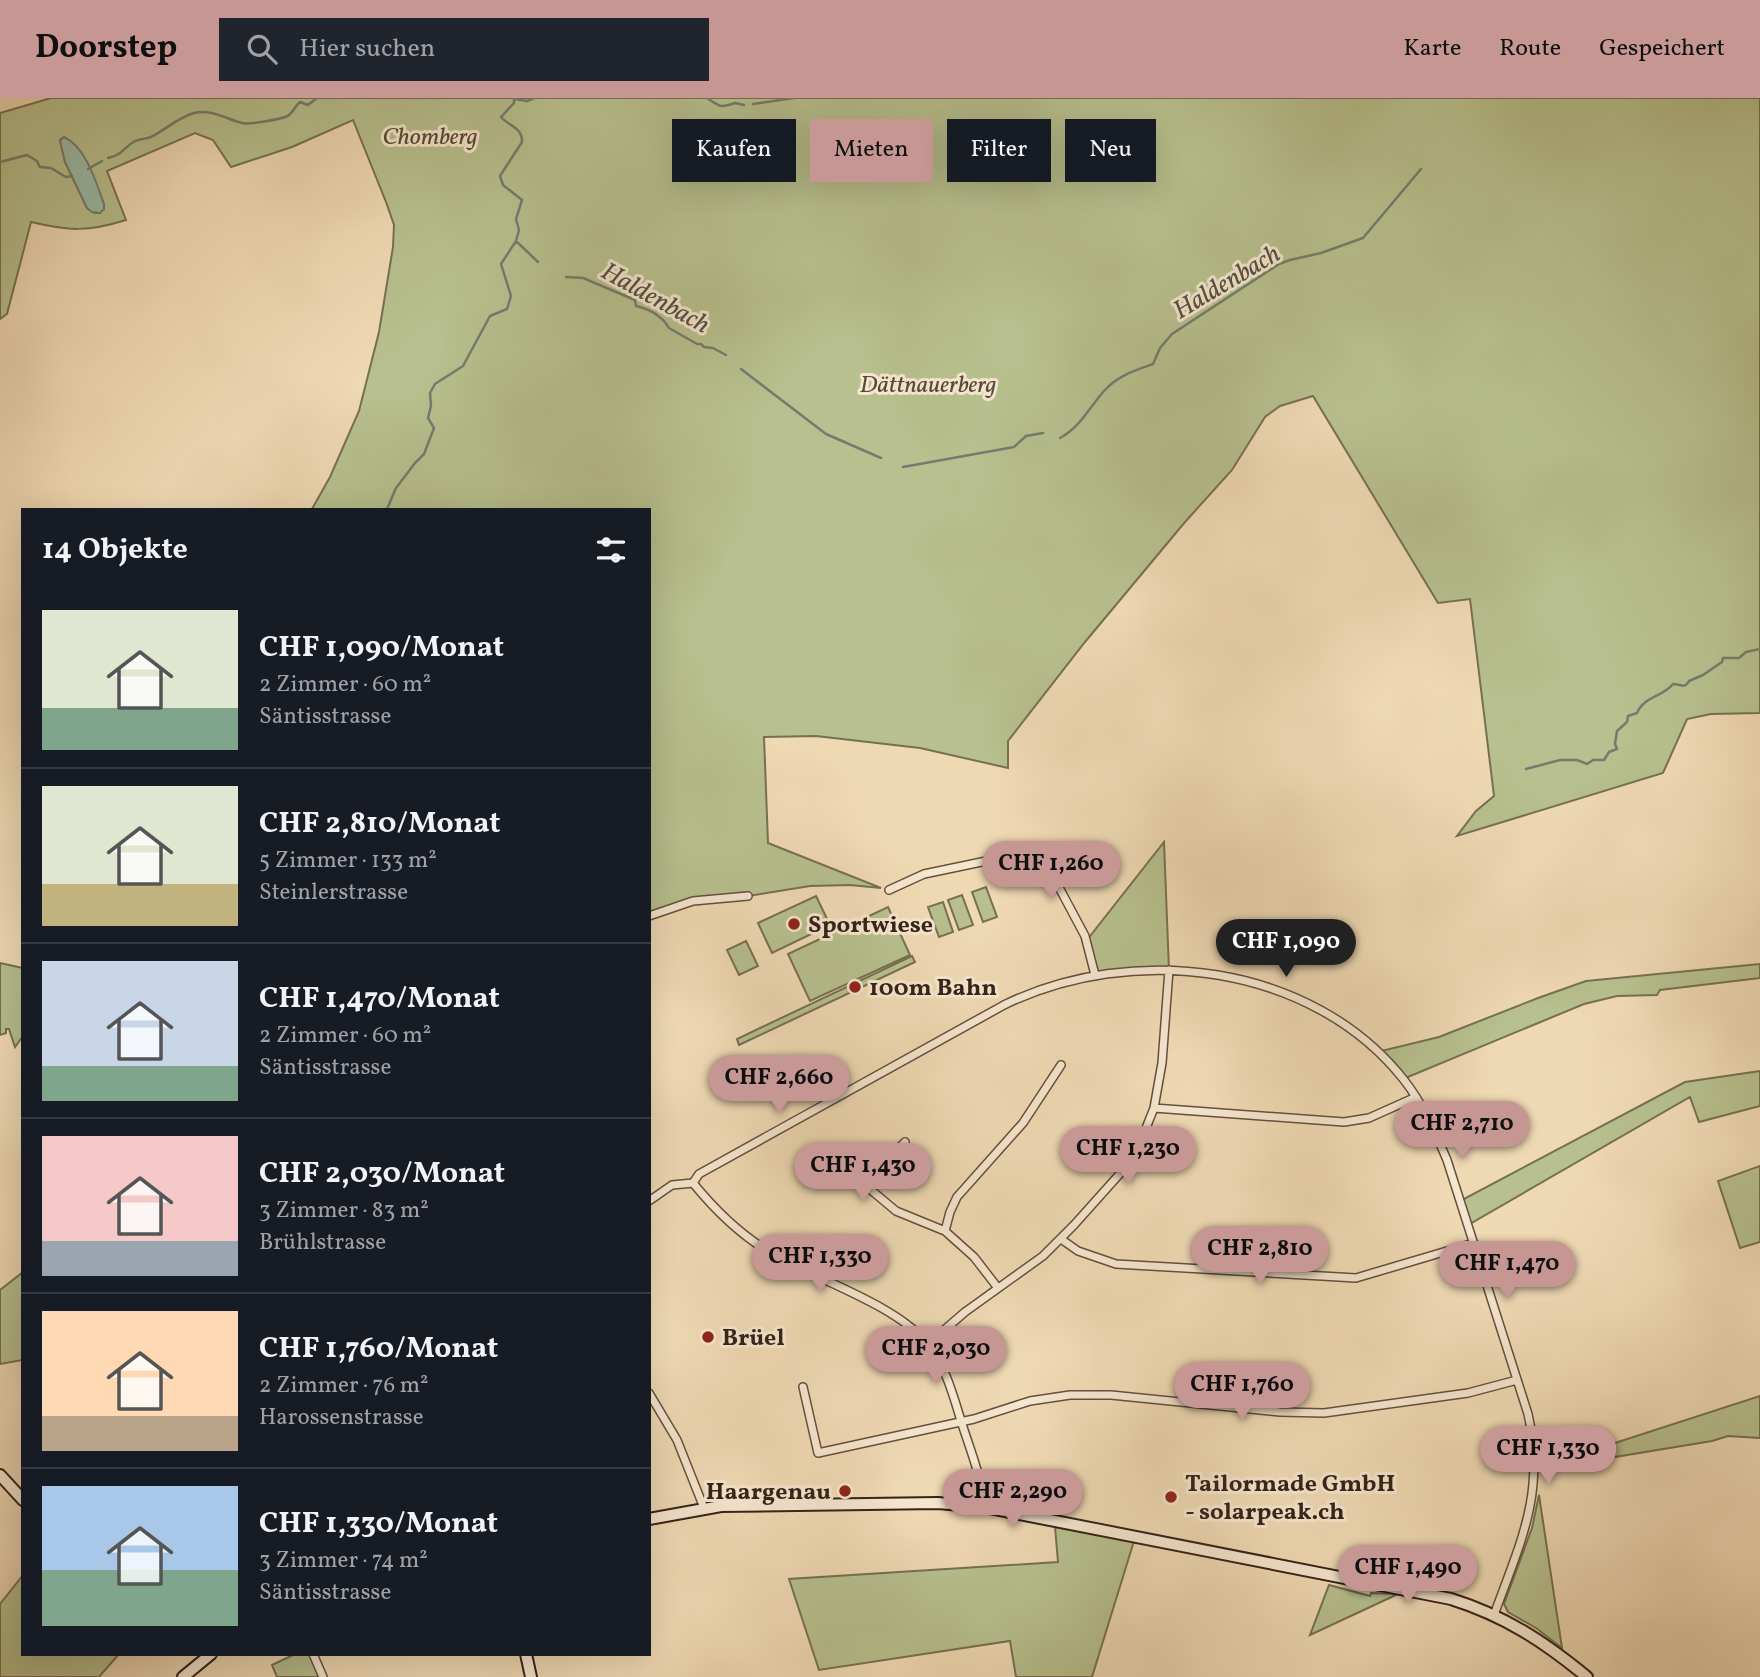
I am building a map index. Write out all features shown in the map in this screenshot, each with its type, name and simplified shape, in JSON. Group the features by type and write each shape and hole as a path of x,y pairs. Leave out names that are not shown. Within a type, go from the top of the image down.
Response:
{"street":[{"path":"889,890 924,874 1039,850 1087,940 1095,975"},
{"path":"651,915 693,901 748,896"},
{"path":"693,1183 699,1174 1031,992 1095,975 1135,970 1169,970 1236,980 1309,1004 1333,1017 1377,1052 1416,1097 1447,1160 1528,1414 1534,1446 1534,1493 1525,1528 1494,1615"},
{"path":"928,1344 965,1312 1044,1256 1134,1158 1154,1108 1169,970"},
{"path":"945,1231 957,1197 1023,1123 1061,1065"},
{"path":"1154,1108 1344,1122 1370,1118 1416,1097"},
{"path":"905,1142 870,1177 871,1190 896,1211 945,1231 974,1257 998,1288"},
{"path":"651,1199 676,1183 693,1183 752,1241 774,1255 902,1320 928,1344 949,1381 978,1474 984,1507"},
{"path":"651,1189 656,1194"},
{"path":"1061,1239 1078,1251 1116,1264 1356,1278 1474,1243"},
{"path":"803,1387 818,1453 961,1422 1030,1401 1070,1395 1111,1395 1280,1412 1324,1413 1468,1393 1517,1380"},
{"path":"651,1396 677,1440 704,1508"},
{"path":"0,1475 21,1498"},
{"path":"651,1519 704,1508 926,1503 984,1507 1451,1599 1494,1615 1531,1634 1587,1677"},
{"path":"183,1677 205,1656"},
{"path":"314,1656 323,1677"},
{"path":"527,1656 531,1677"}],"green space":[{"name":"Dättnauerberg","path":"51,98 1760,98 1760,713 1711,714 1687,719 1663,773 1457,836 1476,811 1494,796 1470,599 1438,603 1313,396 1280,406 1265,417 1232,470 1085,642 1008,741 1008,768 920,748 816,736 764,737 768,843 881,888 850,885 810,886 748,896 713,898 651,915 651,508 313,508 330,477 359,411 379,332 393,247 394,225 353,120 292,147 231,167 213,140 195,133 107,171 126,220 78,229 31,222 7,314 0,319 0,113","holes":["64,137 85,163 96,190 100,213 87,208 65,162 60,140"]},
{"path":"1164,842 1169,970 1095,975 1087,940"},
{"path":"986,887 997,917 983,922 972,892"},
{"path":"962,895 973,925 959,930 948,900"},
{"name":"Sportwiese","path":"816,896 830,925 772,953 758,923"},
{"path":"943,902 953,932 939,937 928,907"},
{"path":"888,907 910,955 810,1001 788,954"},
{"path":"746,941 758,966 739,975 727,950"},
{"name":"100m Bahn","path":"912,956 915,962 739,1045 737,1039"},
{"path":"0,963 21,968 21,1039 15,1047 9,1029 0,1035"},
{"path":"1760,964 1760,978 1660,990 1657,995 1617,996 1584,1004 1403,1079 1377,1052 1439,1037 1586,981"},
{"path":"1760,1071 1760,1106 1699,1122 1690,1097 1468,1225 1460,1201 1685,1082"},
{"path":"1760,1166 1760,1242 1740,1248 1718,1181"},
{"path":"21,1274 21,1360 0,1364 0,1290"},
{"path":"1760,1396 1760,1438 1728,1436 1712,1441 1548,1468 1547,1465"},
{"path":"1539,1495 1562,1648 1536,1628 1508,1612 1504,1604 1532,1528"},
{"path":"1055,1527 1134,1541 1092,1677 1016,1677 1010,1641 819,1670 789,1579 1058,1562"},
{"path":"21,1578 21,1656 117,1656 99,1677 0,1677 0,1604"},
{"path":"1329,1585 1370,1596 1371,1593 1398,1594 1310,1635"},
{"path":"291,1656 314,1656 323,1677 277,1677 272,1665"}],"shaded area":[{"path":"64,137 72,142 89,166 104,204 100,213 87,208 65,162 60,141"}],"waterway":[{"path":"108,158 117,155 135,141 151,137 194,113 213,113 242,123 258,122 286,117 300,102 308,105 317,98"},
{"path":"328,98 333,98"},
{"path":"387,508 396,488 424,454 434,428 428,418 430,393 435,384 463,366 490,316 507,309 511,296 501,264 516,241 519,230 516,219 522,200 503,185 500,176 522,142 522,137 518,130 501,117 514,103 514,98"},
{"path":"515,99 527,101 534,98"},
{"path":"707,98 720,106 735,103 744,105"},
{"path":"753,104 794,98"},
{"path":"0,162 27,155 37,161 40,167 51,168 66,177 72,176"},
{"path":"88,169 102,161"},
{"name":"Haldenbach","path":"1060,438 1080,422 1115,381 1153,364 1160,348 1172,334 1279,264 1363,238 1421,169"},
{"name":"Haldenbach","path":"516,241 538,262"},
{"name":"Haldenbach","path":"566,277 583,278 635,300 636,306 655,314 669,328 697,344 726,355"},
{"name":"Haldenbach","path":"741,369 826,434 881,458"},
{"name":"Haldenbach","path":"903,467 1014,447 1026,436 1043,433"},
{"path":"1526,769 1560,760 1577,760 1587,764 1593,760 1604,760 1609,752 1617,749 1617,731 1627,722 1628,716 1637,713 1644,703 1673,684 1686,685 1722,662 1723,658 1739,658 1746,652 1760,649"}],"place":[{"name":"Sportwiese","path":"794,924"},
{"name":"100m Bahn","path":"855,987"},
{"name":"Brüel","path":"708,1337"},
{"name":"Haargenau","path":"845,1491"},
{"name":"Tailormade GmbH - solarpeak.ch","path":"1171,1497"}],"park label":[{"name":"Chomberg","path":"430,136"}]}
